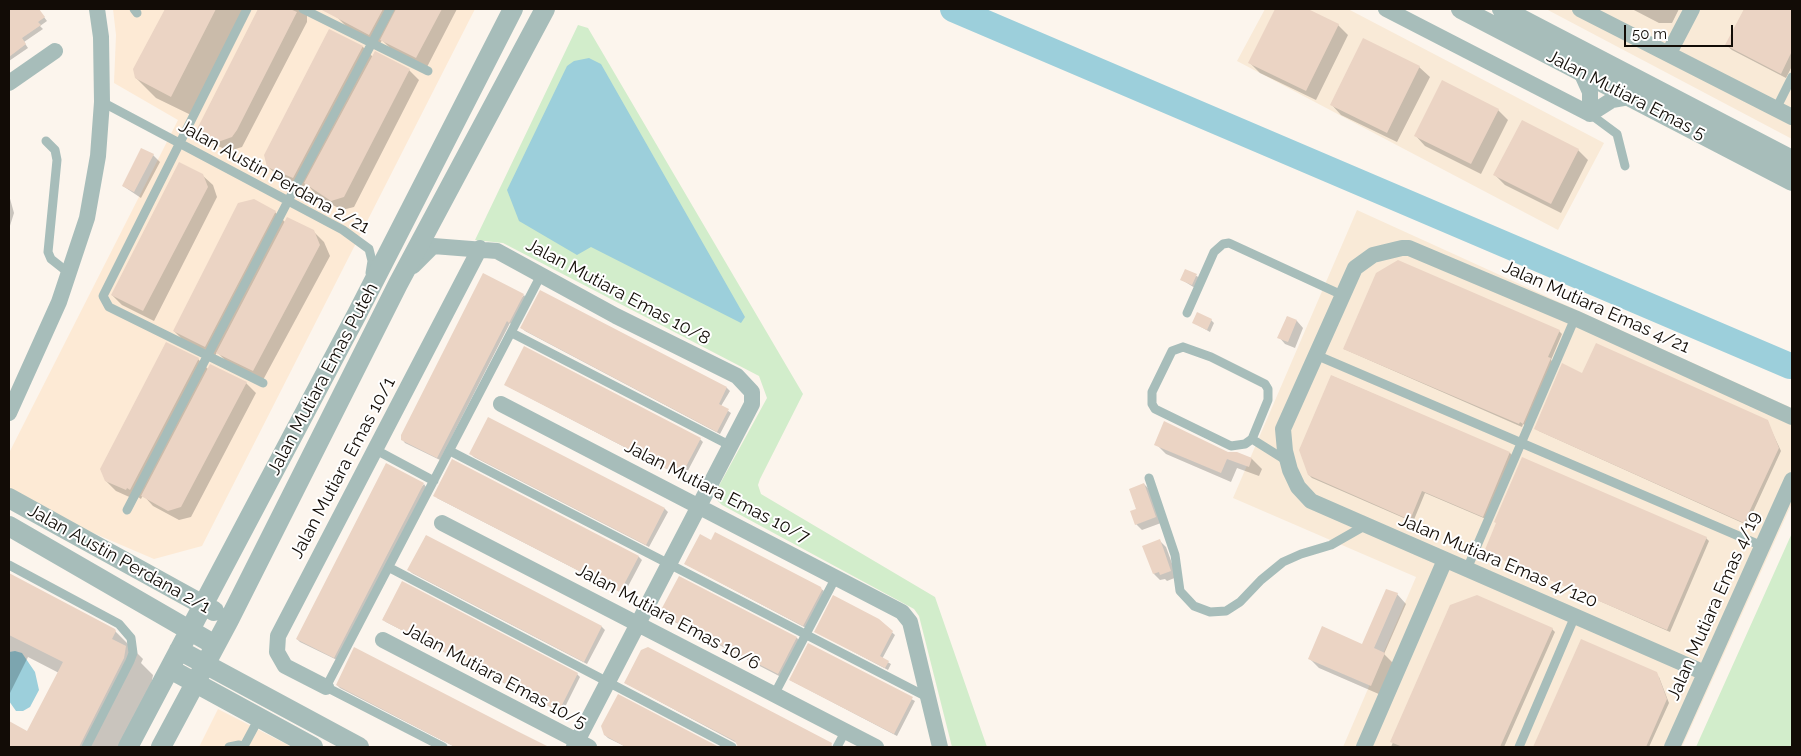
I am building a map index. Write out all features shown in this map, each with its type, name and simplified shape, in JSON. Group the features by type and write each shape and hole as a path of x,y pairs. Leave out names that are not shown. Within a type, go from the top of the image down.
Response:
{"street":[{"path":"9,413 33,363 70,275 94,188 102,102 101,37 97,9"},
{"name":"Jalan Mutiara Emas Puteh","path":"128,747 357,314 513,9"},
{"name":"Jalan Mutiara Emas Puteh","path":"161,747 205,665 398,284 545,9"},
{"name":"Jalan Mutiara Emas 5","path":"1386,9 1590,114"},
{"name":"Jalan Mutiara Emas 5","path":"1461,9 1792,181"},
{"name":"Jalan Mutiara Emas 5","path":"1502,9 1792,160"},
{"path":"1580,9 1670,53 1792,117"},
{"path":"1670,53 1692,9"},
{"path":"9,83 55,51"},
{"path":"1581,72 1590,92 1590,114"},
{"path":"1590,114 1612,100 1629,97"},
{"name":"Jalan Mutiara Emas 10/8","path":"398,284 422,254 433,246 480,248 497,251 616,316 737,376 751,388 753,400 731,446"},
{"name":"Jalan Mutiara Emas 10/1","path":"326,687 285,666 278,656 276,640 480,248"},
{"name":"Jalan Mutiara Emas 4/21","path":"1342,294 1356,268 1366,258 1380,252 1409,248 1575,318 1792,417"},
{"path":"1288,465 1284,429 1342,294"},
{"name":"Jalan Mutiara Emas 10/7","path":"501,404 896,608 910,622 928,697"},
{"path":"580,745 607,683 731,446"},
{"name":"Jalan Mutiara Emas 4/120","path":"1288,465 1298,487 1311,501 1705,672"},
{"name":"Jalan Mutiara Emas 4/19","path":"1672,747 1792,480"},
{"name":"Jalan Austin Perdana 2/1","path":"9,498 228,620"},
{"name":"Jalan Mutiara Emas 10/6","path":"442,523 876,747"},
{"name":"Jalan Austin Perdana 2/1","path":"9,526 215,645"},
{"path":"1364,747 1445,560"},
{"path":"171,587 201,582 213,575 227,561"},
{"path":"161,614 176,635 179,650 229,678 313,747"},
{"path":"228,620 222,657 229,678"},
{"name":"Jalan Mutiara Emas 10/5","path":"383,640 580,745"},
{"path":"170,669 259,718 297,732 359,747"},
{"path":"173,724 198,701 218,696"},
{"path":"928,697 940,747"}],"lane":[{"path":"247,9 103,296 109,307 263,383"},
{"path":"303,9 428,71"},
{"path":"127,510 390,9"},
{"path":"1776,109 1792,77"},
{"name":"Jalan Austin Perdana 2/21","path":"102,102 343,230 364,244 371,255 370,275 357,314"},
{"name":"Jalan Mutiara Emas 5","path":"1590,114 1617,134 1625,166"},
{"path":"46,141 55,150 57,160 48,252 50,259 70,275"},
{"path":"1188,313 1214,252 1223,244 1229,243 1342,294"},
{"path":"443,747 326,687 390,568 541,275"},
{"path":"1466,569 1575,318"},
{"path":"512,333 731,446"},
{"path":"1177,348 1189,348 1265,384 1269,395 1268,400 1252,439 1242,446 1231,446 1155,409 1152,404 1152,392 1172,351 1177,348"},
{"path":"1316,355 1521,441 1762,546"},
{"path":"1252,439 1288,465"},
{"path":"376,450 434,481"},
{"path":"450,451 928,697"},
{"path":"1149,478 1176,555 1180,590 1194,606 1210,612 1226,611 1240,602 1261,580 1283,562 1301,554 1331,545 1366,525"},
{"path":"9,565 119,624 131,638 133,653 130,661 86,747"},
{"path":"390,568 732,747"},
{"path":"774,695 836,577"},
{"path":"1519,747 1575,616"},
{"path":"229,747 245,747 259,718"},
{"path":"837,747 845,732"}],"shaded area":[{"path":"113,9 475,9 202,546 154,559 9,497 9,453 178,120 114,83 116,35"},
{"path":"1265,9 1348,9 1604,143 1558,230 1237,61"},
{"path":"1546,9 1792,9 1792,139"},
{"path":"1357,210 1792,408 1792,503 1682,747 1343,747 1416,577 1233,498"},
{"path":"218,709 292,747 199,747"}],"green space":[{"path":"578,25 588,28 803,394 760,479 758,485 761,494 935,597 987,747 952,747 919,616 914,609 722,505 716,499 715,493 767,398 759,376 503,243 475,240"},
{"path":"1792,533 1792,747 1696,747"}],"water":[{"path":"589,58 601,64 745,317 741,323 591,247 577,255 519,221 507,190 567,66 574,61"},
{"path":"9,652 22,653 35,672 39,690 30,707 23,711 16,711 9,701"}],"building":[{"path":"9,9 39,9 45,17 38,22 41,25 22,38 26,44 9,57"},
{"path":"165,9 216,9 171,97 135,78 133,69"},
{"path":"258,9 290,9 297,12 237,130 232,137 218,142 196,131"},
{"path":"320,9 383,9 369,35"},
{"path":"396,9 442,9 416,58 380,40"},
{"path":"1275,9 1308,9 1339,24 1306,91 1248,63"},
{"path":"1744,9 1792,9 1792,51 1781,74 1725,45"},
{"path":"329,29 363,46 293,178 267,167 264,155"},
{"path":"1363,38 1420,66 1387,133 1330,105"},
{"path":"375,51 410,69 344,197 331,201 304,183"},
{"path":"1442,80 1499,109 1471,164 1414,136"},
{"path":"1522,120 1579,149 1551,204 1493,175"},
{"path":"141,148 154,154 134,192 122,186"},
{"path":"179,162 203,174 208,187 143,311 111,295"},
{"path":"254,199 276,211 205,347 173,331 238,203"},
{"path":"287,217 314,230 320,245 253,371 216,353"},
{"path":"1398,260 1560,330 1548,357 1551,358 1523,424 1520,422 1519,424 1343,349 1376,273"},
{"path":"1185,269 1197,274 1192,285 1180,280"},
{"path":"483,273 524,294 509,323 507,321 437,458 401,440 401,435"},
{"path":"540,290 727,387 719,404 729,409 717,432 520,328"},
{"path":"1197,312 1212,319 1207,330 1192,323"},
{"path":"1287,316 1297,320 1288,342 1277,338"},
{"path":"166,342 199,358 130,490 127,488 126,490 105,481 100,469"},
{"path":"1596,343 1768,420 1779,448 1744,523 1534,429 1562,363 1582,373"},
{"path":"524,346 701,438 681,476 504,385"},
{"path":"210,364 247,382 181,507 168,511 141,496"},
{"path":"1331,375 1510,452 1483,517 1422,491 1410,520 1308,475 1299,450"},
{"path":"488,417 665,508 646,545 469,454"},
{"path":"1164,421 1228,452 1237,452 1252,458 1249,467 1227,459 1221,473 1154,445"},
{"path":"1522,457 1707,537 1667,630 1484,552 1496,523 1494,522"},
{"path":"452,459 639,556 620,592 433,496"},
{"path":"386,463 424,483 334,658 296,639"},
{"path":"1144,483 1156,517 1135,525 1130,511 1136,509 1129,489"},
{"path":"715,532 821,587 822,590 803,626 684,564 700,534 711,540"},
{"path":"426,535 602,626 584,662 407,570"},
{"path":"1160,539 1171,571 1160,575 1159,572 1153,574 1142,546"},
{"path":"9,573 115,629 116,631 112,639 126,646 124,658 79,747 9,747 9,721 27,731 63,662 9,635"},
{"path":"679,576 797,637 778,674 664,616 662,608"},
{"path":"402,581 578,673 559,711 382,620"},
{"path":"1386,589 1398,593 1374,648 1385,653 1371,686 1308,659 1322,626 1362,644"},
{"path":"833,595 879,619 893,631 880,656 889,661 885,668 814,632"},
{"path":"1477,595 1553,628 1500,747 1403,747 1390,742 1450,605"},
{"path":"1581,639 1657,672 1667,699 1646,747 1533,747"},
{"path":"808,643 913,697 894,734 789,680"},
{"path":"354,647 549,747 455,747 336,685"},
{"path":"648,647 832,743 831,747 738,747 735,741 624,683 641,650"},
{"path":"618,694 719,747 626,747 604,735 601,726"}],"waterway":[{"path":"953,9 1790,366"}]}
